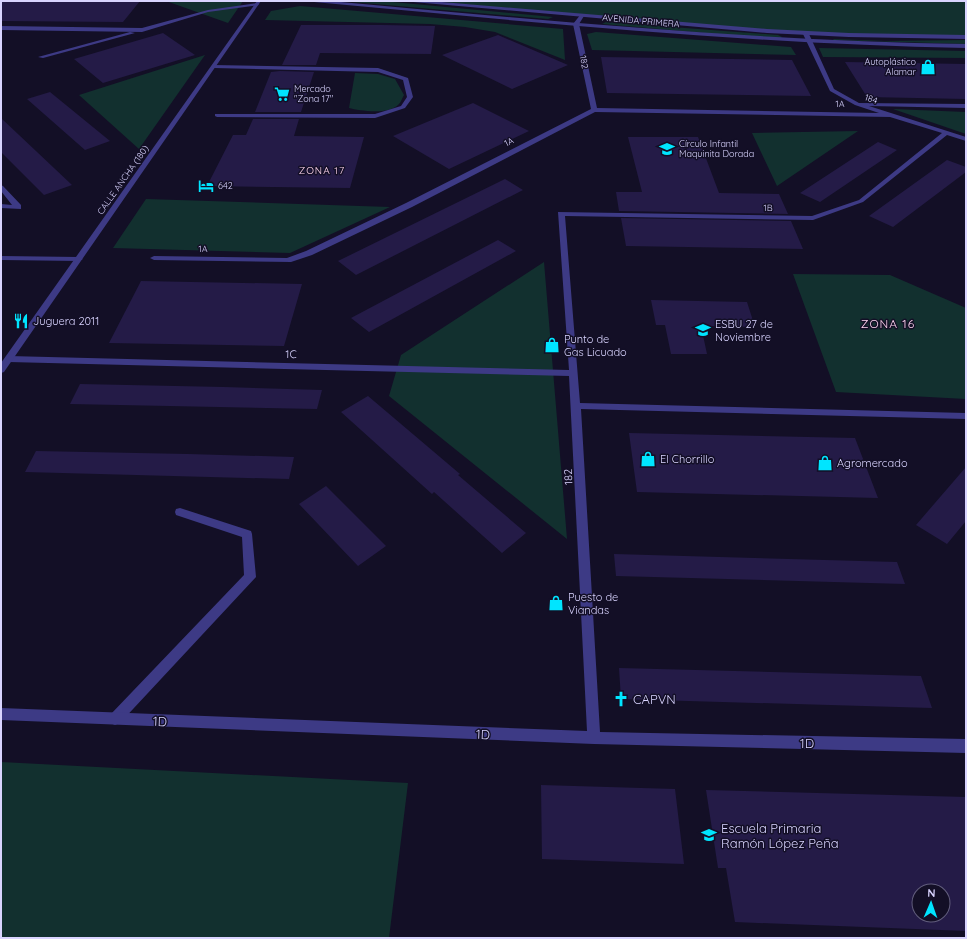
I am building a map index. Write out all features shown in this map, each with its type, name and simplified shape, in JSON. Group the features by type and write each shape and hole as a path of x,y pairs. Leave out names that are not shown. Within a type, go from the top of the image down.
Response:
{"street":[{"name":"AVENIDA PRIMERA","path":"314,1 759,40 966,46"},
{"name":"AVENIDA PRIMERA","path":"414,1 806,34 966,37"},
{"path":"41,57 208,11 258,2"},
{"name":"CALLE ANCHA (180)","path":"1,370 258,2"},
{"path":"576,24 581,16"},
{"name":"182","path":"576,24 594,110"},
{"path":"1,28 142,30"},
{"name":"184","path":"806,34 832,90 857,104 966,139"},
{"path":"214,66 378,70 406,79 410,97 402,107 375,116 217,115"},
{"name":"1A","path":"857,104 966,106"},
{"name":"1A","path":"154,258 288,260 309,254 409,205 594,110 889,115"},
{"name":"1B","path":"561,214 813,218 861,201 947,132"},
{"path":"1,187 18,207 1,206"},
{"name":"182","path":"561,214 576,406 594,738"},
{"path":"1,258 79,259"},
{"name":"1C","path":"9,359 573,373"},
{"path":"576,406 966,416"},
{"path":"115,719 250,577 247,534 180,512"},
{"name":"1D","path":"1,714 594,738 966,746"}],"green space":[{"path":"166,1 243,1 228,23"},
{"path":"341,1 382,1 553,17 548,19"},
{"path":"428,1 966,1 966,36 803,34"},
{"path":"300,6 563,29 565,60 495,32 465,27 430,24 265,20 271,11"},
{"path":"606,22 778,35 782,37 762,38 602,24"},
{"path":"596,32 791,47 796,55 592,50 587,34"},
{"path":"833,40 886,41 966,40 966,44"},
{"path":"819,48 966,51 966,58 823,57"},
{"path":"205,55 139,149 79,95"},
{"path":"355,73 378,74 395,79 404,95 400,103 389,110 382,111 367,111 349,108"},
{"path":"893,109 966,112 966,134"},
{"path":"858,131 777,186 752,133"},
{"path":"146,199 390,207 290,253 113,248"},
{"path":"544,262 567,539 389,396 401,355"},
{"path":"793,274 890,275 966,308 966,399 836,392"},
{"path":"1,762 408,783 389,938 1,938"}],"building":[{"path":"1,1 140,1 123,22 1,21"},
{"path":"301,25 435,26 431,54 320,53 316,65 282,65"},
{"path":"163,33 195,55 103,83 74,59"},
{"path":"498,35 568,65 512,89 442,55"},
{"path":"601,57 792,60 811,96 607,93"},
{"path":"845,62 966,64 966,99 867,97"},
{"path":"271,72 314,72 301,112 255,112"},
{"path":"50,92 110,141 85,150 27,99"},
{"path":"473,103 529,131 449,169 393,136"},
{"path":"1,118 72,185 44,195 1,152"},
{"path":"253,119 299,119 294,136 364,137 350,188 207,186 233,135 246,135"},
{"path":"628,137 698,137 719,193 779,194 788,214 619,211 616,192 642,192"},
{"path":"878,142 897,150 820,202 800,193"},
{"path":"947,160 966,167 966,172 893,227 869,216"},
{"path":"505,179 523,190 356,275 338,261"},
{"path":"621,218 791,221 803,249 626,246"},
{"path":"498,240 516,251 369,332 351,318"},
{"path":"141,281 302,284 284,346 109,343"},
{"path":"651,300 747,302 755,327 701,326 707,354 671,354 665,325 656,325"},
{"path":"80,384 322,390 317,409 70,404"},
{"path":"368,396 460,474 458,475 526,533 502,553 434,492 432,494 341,412"},
{"path":"629,433 855,438 878,498 637,492"},
{"path":"36,451 294,457 289,479 25,472"},
{"path":"966,467 966,521 947,544 916,525"},
{"path":"326,486 386,546 358,566 299,504"},
{"path":"614,554 897,562 905,584 616,576"},
{"path":"619,668 921,676 932,708 621,699"},
{"path":"541,785 675,789 684,864 542,859"},
{"path":"706,790 966,797 966,931 735,922 726,868 718,868"}],"place":[{"name":"Autoplástico Alamar","path":"928,67"},
{"name":"Mercado \"Zona 17\"","path":"282,94"},
{"name":"Círculo Infantil Maquinita Dorada","path":"667,149"},
{"name":"642","path":"206,186"},
{"name":"Juguera 2011","path":"21,321"},
{"name":"ESBU 27 de Noviembre","path":"703,330"},
{"name":"Punto de Gas Licuado","path":"552,345"},
{"name":"El Chorrillo","path":"648,459"},
{"name":"Agromercado","path":"825,463"},
{"name":"Puesto de Viandas","path":"556,603"},
{"name":"CAPVN","path":"621,699"},
{"name":"Escuela Primaria Ramón López Peña","path":"709,835"}],"district":[{"name":"ZONA 17","path":"322,170"},
{"name":"ZONA 16","path":"888,324"}]}
